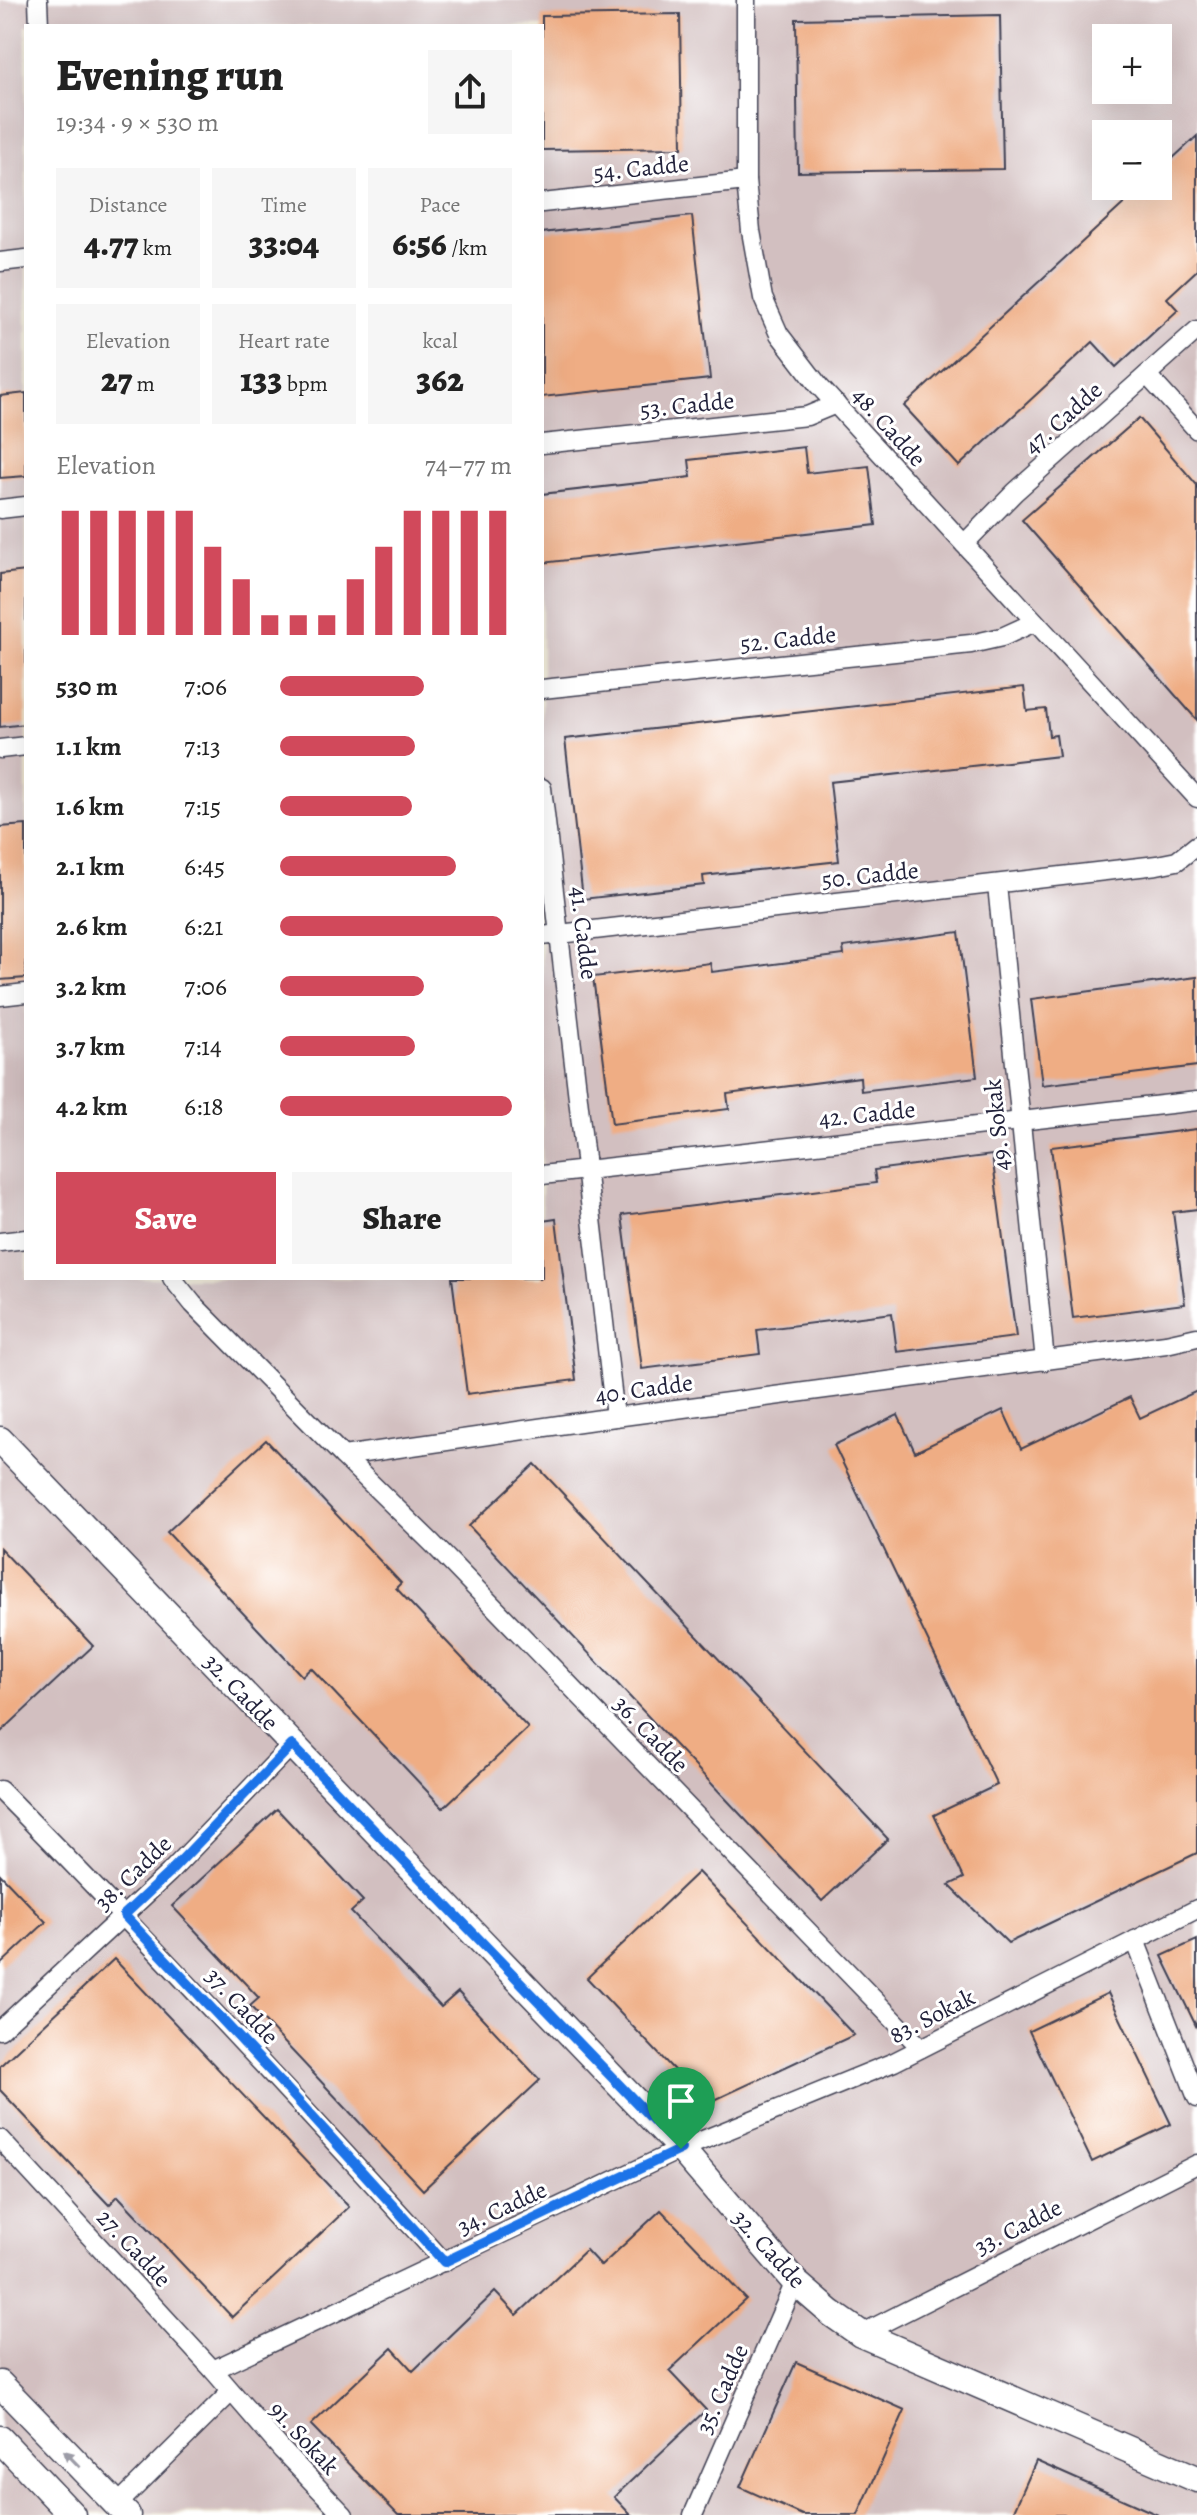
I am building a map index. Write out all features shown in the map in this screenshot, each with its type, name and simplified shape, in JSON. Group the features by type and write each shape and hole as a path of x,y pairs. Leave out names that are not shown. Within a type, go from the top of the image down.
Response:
{"street":[{"path":"38,0 39,24"},
{"name":"48. Cadde","path":"746,0 746,181 751,231 769,315 791,352 836,404 1197,798"},
{"name":"54. Cadde","path":"544,203 746,181"},
{"path":"0,262 24,259"},
{"name":"47. Cadde","path":"964,544 1015,492 1197,330"},
{"path":"1147,375 1197,430"},
{"name":"53. Cadde","path":"544,444 807,416 836,404"},
{"path":"0,509 24,506"},
{"name":"52. Cadde","path":"544,689 971,644 1002,637 1035,622"},
{"path":"0,749 24,746"},
{"name":"41. Cadde","path":"544,821 551,935 587,1170 615,1417"},
{"name":"50. Cadde","path":"551,935 997,885 1177,861 1197,845"},
{"name":"49. Sokak","path":"997,885 1045,1361"},
{"path":"0,996 24,993"},
{"name":"42. Cadde","path":"544,1175 1197,1101"},
{"path":"0,1242 24,1239"},
{"path":"174,1280 193,1304 343,1456"},
{"name":"40. Cadde","path":"343,1456 1045,1361 1197,1337"},
{"name":"32. Cadde","path":"0,1440 681,2149 795,2282 861,2334 1197,2479"},
{"name":"36. Cadde","path":"343,1456 432,1543 921,2048"},
{"name":"38. Cadde","path":"0,2030 169,1873 292,1745"},
{"name":"37. Cadde","path":"0,1790 124,1915 444,2262"},
{"name":"83. Sokak","path":"681,2149 894,2062 1197,1909"},
{"path":"1135,1940 1197,2098"},
{"name":"27. Cadde","path":"0,2139 231,2392"},
{"name":"34. Cadde","path":"213,2370 681,2149"},
{"name":"33. Cadde","path":"861,2334 1197,2164"},
{"name":"35. Cadde","path":"693,2515 795,2282"},
{"path":"0,2384 122,2510 231,2392"},
{"name":"91. Sokak","path":"231,2392 344,2515"},
{"path":"0,2439 72,2515"}],"shaded area":[{"path":"0,0 1197,0 1197,2515 0,2513"}],"building":[{"path":"680,14 682,148 544,150 542,16"},
{"path":"1000,15 1003,169 798,172 796,19"},
{"path":"1197,136 1197,270 1167,298 1178,310 1116,367 1093,342 959,466 904,406 1128,200 1172,200 1172,159"},
{"path":"692,216 710,379 544,397 544,233"},
{"path":"24,393 24,476 0,478 0,396"},
{"path":"1139,418 1197,485 1197,720 1022,520"},
{"path":"804,447 807,473 869,466 876,525 544,563 544,494 691,477 689,460"},
{"path":"24,571 24,724 0,727 0,574"},
{"path":"1024,687 1027,711 1046,709 1049,736 1056,735 1059,756 830,782 839,861 703,876 704,885 583,899 565,739"},
{"path":"24,825 24,978 0,980 0,827"},
{"path":"959,932 977,1077 861,1091 860,1077 727,1094 729,1109 612,1124 593,977 710,963 712,972 844,955 843,947"},
{"path":"1197,977 1197,1066 1042,1085 1031,999"},
{"path":"1197,1129 1197,1209 1173,1212 1185,1304 1073,1318 1051,1147"},
{"path":"992,1155 1016,1337 897,1352 892,1313 757,1330 760,1354 642,1369 622,1215 876,1183 874,1170"},
{"path":"556,1219 576,1380 467,1394 452,1280 544,1280 544,1221"},
{"path":"1197,1391 1197,1853 1008,1943 949,1885 964,1878 934,1815 997,1785 834,1445 898,1415 915,1452 1003,1410 1021,1449 1130,1397 1140,1418"},
{"path":"266,1440 401,1583 396,1588 528,1728 443,1808 311,1668 302,1676 167,1532"},
{"path":"535,1464 888,1839 822,1901 469,1526"},
{"path":"0,1548 93,1646 0,1733"},
{"path":"277,1809 363,1901 351,1912 441,2007 458,1992 540,2080 423,2190 250,2006 259,1998 172,1906"},
{"path":"698,1872 854,2035 706,2104 587,1978"},
{"path":"0,1874 46,1922 0,1965"},
{"path":"1197,1940 1197,2028 1162,1956"},
{"path":"114,1959 349,2207 232,2317 118,2196 109,2205 0,2090 0,2066"},
{"path":"1108,1993 1171,2124 1092,2162 1029,2031"},
{"path":"661,2210 746,2299 669,2371 706,2410 614,2497 631,2515 398,2515 311,2425 392,2348 413,2371 495,2292 517,2315 586,2250 601,2266"},
{"path":"796,2362 905,2410 858,2515 802,2515 740,2487"},
{"path":"1036,2461 1158,2515 1012,2515"}],"route":[{"path":"292,1745 681,2149 444,2262 124,1915 169,1873 292,1745"}]}
